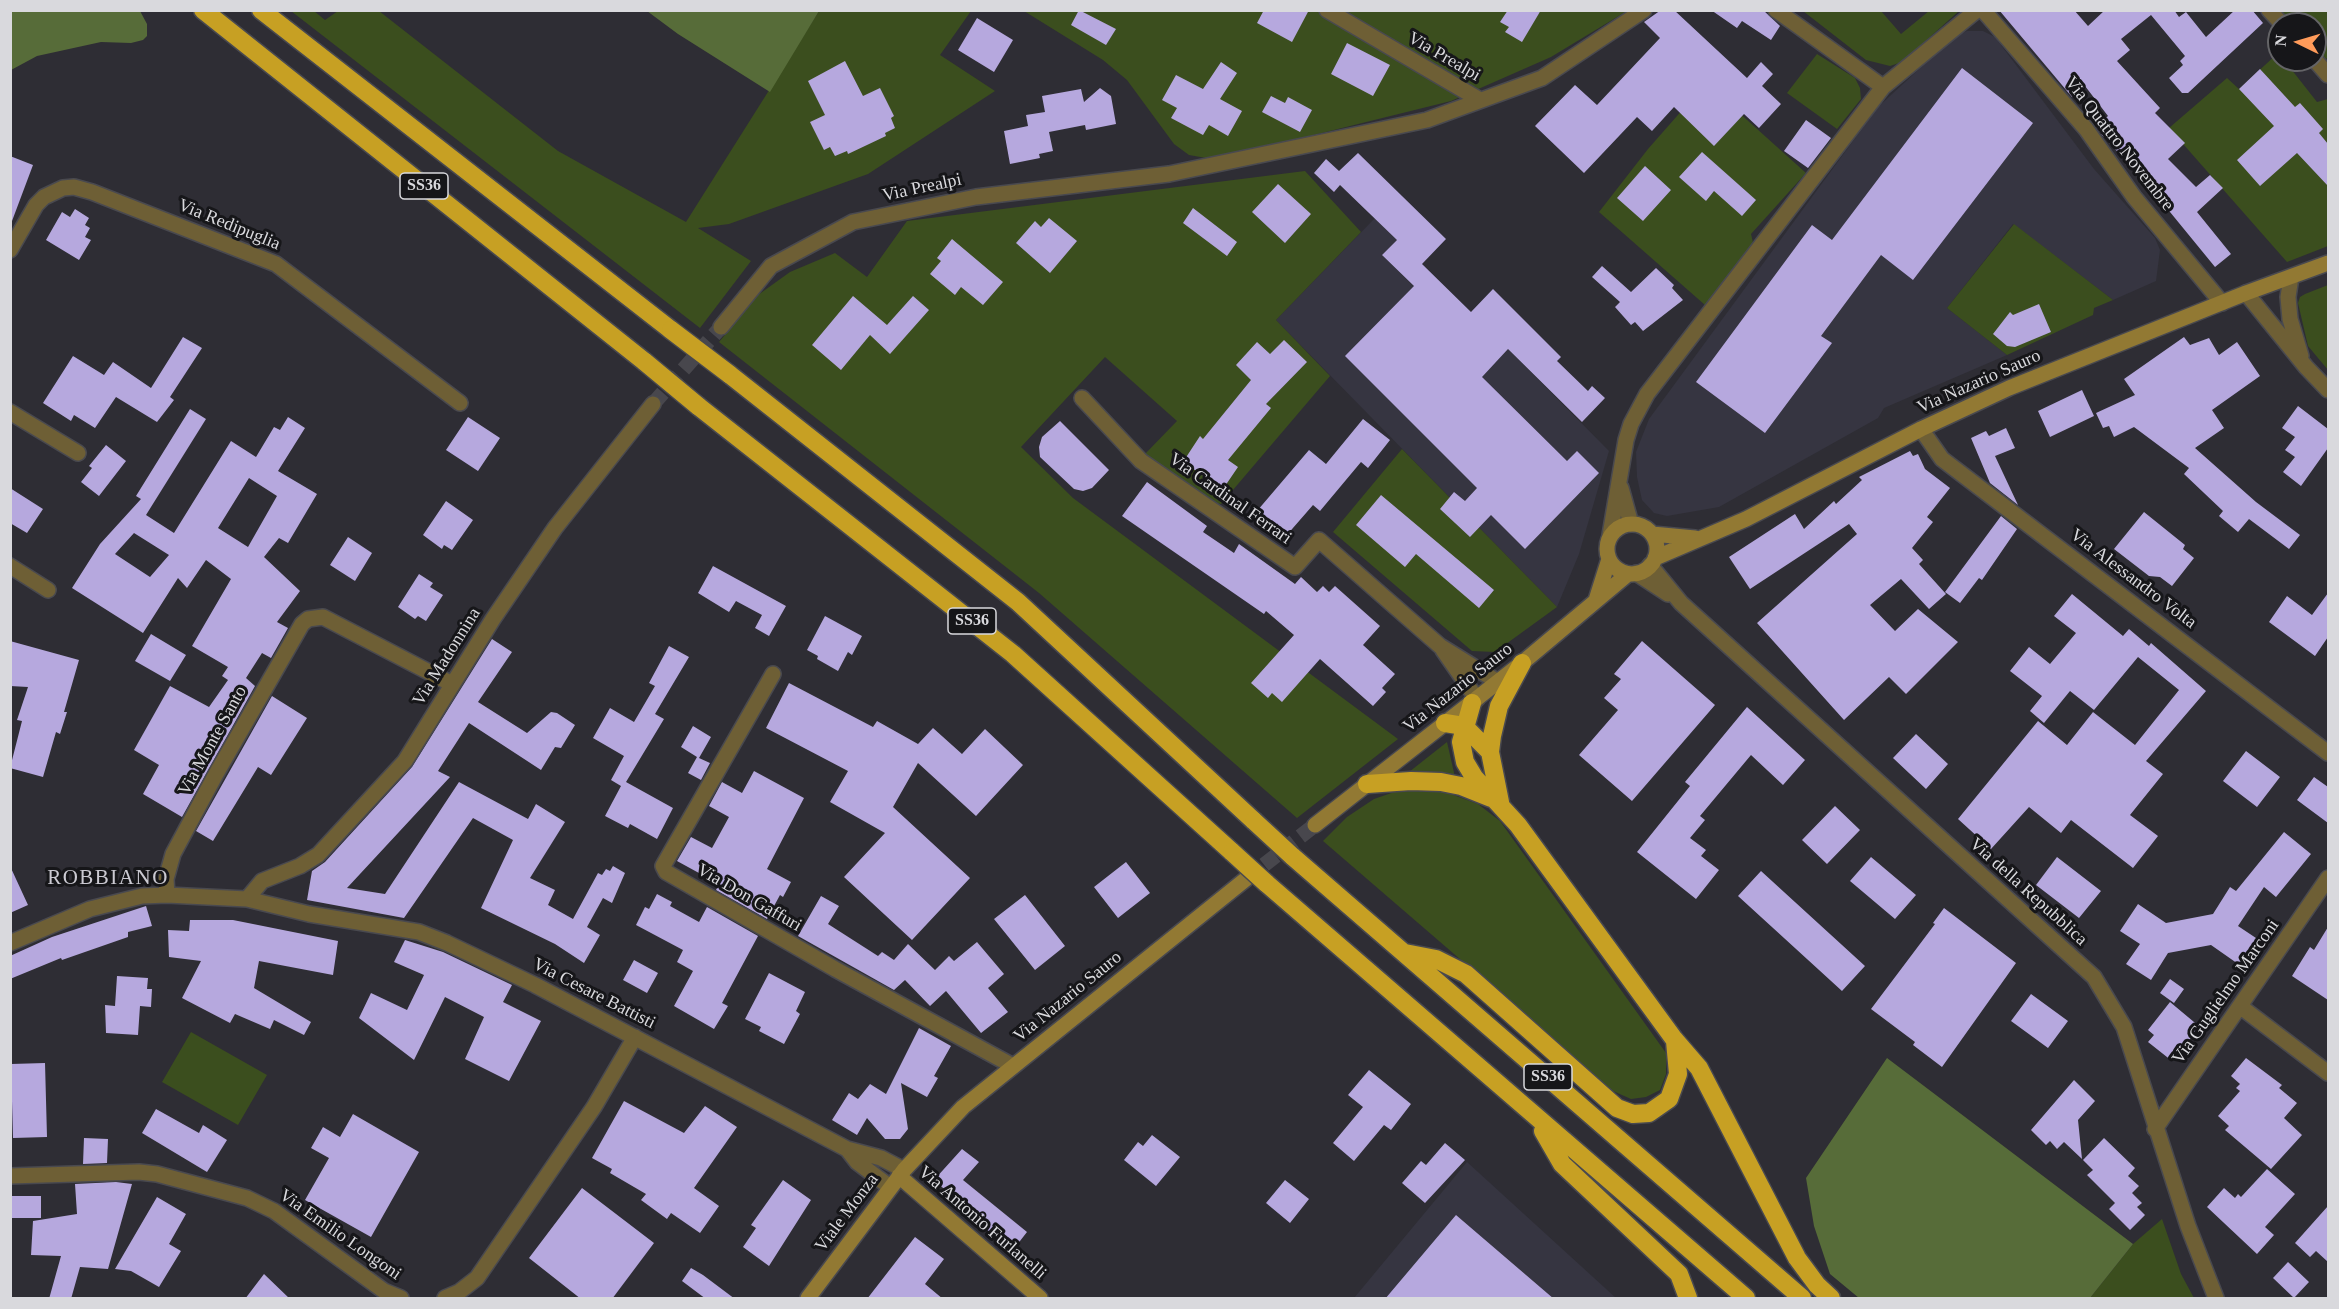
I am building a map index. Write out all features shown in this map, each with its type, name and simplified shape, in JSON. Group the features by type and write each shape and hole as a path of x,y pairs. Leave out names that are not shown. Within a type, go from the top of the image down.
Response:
{"highway":[{"name":"SS36","path":"203,10 698,406 1013,654 1266,883 1746,1299"},
{"name":"SS36","path":"261,10 1018,602 1292,856 1802,1299"},
{"path":"1500,802 1490,752 1499,706 1522,663"},
{"path":"1474,701 1464,726 1461,742 1465,762 1474,777 1500,802 1674,1039 1699,1068 1797,1258 1811,1279 1831,1299"},
{"path":"1445,723 1464,726 1490,752"},
{"path":"1367,784 1411,781 1441,782 1461,786 1500,802"},
{"path":"1404,952 1436,959 1466,974 1617,1108 1633,1114 1649,1113 1670,1099 1678,1074 1674,1039"},
{"path":"1537,1119 1562,1164 1679,1274 1688,1299"}],"main road":[{"name":"Via Nazario Sauro","path":"1652,562 1698,538 1746,519 1921,429 2009,388 2246,293 2328,263"},
{"path":"1631,524 1639,525 1652,534 1656,542 1652,562 1632,574 1620,571 1609,559 1607,551 1610,535 1616,529 1631,524"},
{"path":"1652,534 1698,538"},
{"path":"1596,600 1609,559"},
{"name":"Via Nazario Sauro","path":"1315,825 1522,663 1596,600 1632,574"},
{"name":"Via Nazario Sauro","path":"920,1151 963,1107 1246,879"},
{"name":"Viale Monza","path":"808,1299 920,1151"},
{"name":"Via Antonio Furlanelli","path":"898,1178 1040,1299"}],"street":[{"name":"Via Prealpi","path":"1327,10 1480,100"},
{"name":"Via Prealpi","path":"722,327 771,266 853,222 976,197 1169,174 1427,120 1542,78 1644,10"},
{"path":"1776,10 1883,87"},
{"path":"1610,535 1626,440 1631,424 1647,394 1883,87 1977,10"},
{"name":"Via Quattro Novembre","path":"1983,10 2086,129 2134,197 2222,303"},
{"name":"Via Redipuglia","path":"10,250 36,205 44,197 63,188 92,192 276,264 460,403"},
{"path":"2292,277 2289,297 2290,319 2306,367"},
{"path":"2246,293 2306,367 2328,390"},
{"name":"Via Cardinal Ferrari","path":"1082,398 1134,454 1295,567 1319,540 1440,645 1498,682"},
{"name":"Via Madonnina","path":"247,899 262,880 300,866 318,855 405,761 452,684 555,528 653,404"},
{"path":"10,412 78,453"},
{"name":"Via Alessandro Volta","path":"1921,429 1942,459 2328,753"},
{"path":"1620,485 1631,524"},
{"path":"1652,562 1681,603"},
{"path":"10,566 48,590"},
{"path":"1632,574 1681,603"},
{"name":"Via della Repubblica","path":"1681,603 2094,977 2124,1027 2155,1129 2216,1299"},
{"name":"Via Monte Santo","path":"167,895 166,879 173,854 302,624 315,617 323,617 452,684"},
{"name":"Via Cardinal Ferrari","path":"1440,645 1474,701"},
{"name":"Via Don Gaffuri","path":"773,674 663,866 666,872 835,969 1013,1066"},
{"name":"Via Guglielmo Marconi","path":"2155,1129 2328,878"},
{"name":"Via Cesare Battisti","path":"10,943 90,909 142,896 167,895 247,899 309,914 375,923 433,937 535,985 847,1149 881,1158 898,1178"},
{"path":"2241,1007 2328,1073"},
{"path":"445,1299 459,1292 477,1278 594,1107 635,1037"},
{"name":"Via Cesare Battisti","path":"847,1149 857,1162 898,1178"},
{"name":"Via Emilio Longoni","path":"10,1176 139,1172 157,1174 247,1198 274,1211 384,1291 401,1299"}],"shaded area":[{"path":"1967,31 1983,31 1995,37 2094,169 2155,238 2160,250 2156,281 2113,300 2013,224 1947,308 2007,355 1884,408 1878,418 1719,507 1667,516 1654,513 1642,500 1637,477 1636,452 1649,419 1878,107 1955,36"},
{"path":"1375,218 1397,240 1382,255 1493,365 1508,349 1609,451 1579,554 1557,607 1276,320"},
{"path":"1467,1162 1616,1298 1354,1298"}],"green space":[{"path":"11,11 140,11 147,24 147,36 143,40 131,43 101,42 37,56 11,70"},
{"path":"291,11 314,11 325,20 338,11 379,11 558,151 686,222 819,11 971,11 940,55 995,91 868,174 729,224 698,228 751,261 700,328"},
{"path":"647,11 819,11 770,92 678,34"},
{"path":"1024,11 1627,11 1551,57 1451,101 1229,156 1206,158 1189,155 1174,144 1127,80 1103,60"},
{"path":"1803,11 1881,11 1901,34 1929,11 1959,11 1902,62 1890,66 1866,60"},
{"path":"2328,11 2328,58 2327,12 2279,12"},
{"path":"1817,54 1855,78 1860,88 1861,99 1837,129 1787,93"},
{"path":"2267,63 2267,72 2293,72 2317,102 2328,99 2328,246 2287,262 2169,128 2227,78 2239,89"},
{"path":"1706,83 1806,173 1751,234 1754,247 1705,305 1599,212 1648,149"},
{"path":"1305,171 1361,232 1276,320 1330,376 1221,504 1215,503 1145,454 1177,421 1105,357 1021,447 1073,498 1398,739 1297,818 1039,593 719,342 758,295 790,272 835,253 867,277 907,221"},
{"path":"2014,224 2113,300 2094,308 2093,315 2007,355 1947,308"},
{"path":"2328,285 2328,370 2308,346 2298,303 2300,297 2305,294"},
{"path":"1402,449 1557,607 1495,652 1472,651 1333,532"},
{"path":"1447,742 1455,777 1409,772"},
{"path":"1403,789 1440,790 1478,804 1500,821 1666,1053 1666,1074 1660,1090 1646,1097 1631,1099 1613,1091 1323,841 1347,817 1374,799"},
{"path":"191,1032 267,1075 238,1125 162,1082"},
{"path":"1887,1058 2133,1244 2090,1298 1859,1298 1830,1274 1814,1226 1806,1178"},
{"path":"2162,1219 2181,1274 2194,1298 2090,1298 2133,1244"}],"building":[{"path":"1079,10 1116,29 1106,45 1071,25"},
{"path":"1264,10 1309,10 1292,42 1257,23"},
{"path":"1508,10 1541,10 1522,42 1505,32 1509,27 1500,22"},
{"path":"1661,10 1674,10 1747,78 1761,62 1773,74 1762,86 1781,104 1759,128 1744,114 1714,146 1674,107 1652,131 1637,117 1584,173 1535,126 1575,85 1597,105 1660,38 1644,22"},
{"path":"1711,10 1763,10 1780,26 1771,40 1742,21 1737,28"},
{"path":"1999,10 2074,10 2088,26 2105,10 2174,10 2179,17 2186,12 2206,37 2235,10 2252,10 2263,23 2188,93 2182,93 2169,78 2183,65 2180,61 2185,56 2151,15 2121,39 2130,50 2117,61 2160,108 2155,113 2185,143 2168,159 2196,187 2210,175 2223,188 2197,212 2231,254 2215,267 2143,179 2102,135 2096,126 2108,116 2085,86 2072,97"},
{"path":"977,18 1013,40 994,72 958,50"},
{"path":"1347,43 1390,65 1373,96 1331,74"},
{"path":"845,61 863,96 880,88 894,116 891,118 895,128 885,133 886,136 848,154 847,151 835,156 830,147 824,150 810,122 825,115 808,81"},
{"path":"1221,62 1237,73 1220,99 1242,111 1228,136 1209,125 1203,135 1171,118 1177,108 1162,100 1176,75 1203,89"},
{"path":"1962,68 2033,123 1913,280 1881,255 1821,336 1832,343 1765,433 1696,382 1812,225 1832,240"},
{"path":"2260,69 2295,107 2300,103 2323,129 2319,133 2328,144 2328,186 2297,153 2260,186 2237,160 2274,126 2239,89"},
{"path":"1100,88 1111,96 1116,124 1086,130 1085,125 1049,132 1053,151 1039,154 1040,158 1010,164 1004,131 1028,126 1026,115 1045,112 1042,96 1081,89 1084,102"},
{"path":"1271,96 1285,103 1288,97 1312,110 1300,132 1262,112"},
{"path":"1806,120 1831,138 1808,168 1784,151"},
{"path":"1702,152 1756,200 1742,216 1714,191 1706,201 1679,177"},
{"path":"1358,153 1446,239 1422,264 1471,312 1493,289 1561,357 1557,361 1588,391 1592,386 1605,398 1582,422 1508,349 1482,377 1567,461 1577,451 1599,473 1525,549 1491,515 1470,537 1440,509 1454,492 1465,501 1477,488 1345,356 1414,286 1382,255 1397,240 1340,185 1334,192 1314,173 1326,159 1339,171"},
{"path":"10,156 33,165 12,221 10,221"},
{"path":"1645,166 1671,190 1643,221 1617,198"},
{"path":"1278,184 1311,214 1285,243 1252,212"},
{"path":"1193,208 1237,242 1227,256 1183,223"},
{"path":"75,209 89,218 85,225 90,228 85,237 91,240 79,260 46,240 62,212 70,217"},
{"path":"1049,218 1077,241 1050,273 1016,243 1035,221 1041,227"},
{"path":"952,239 1003,282 983,305 961,287 955,295 930,274 941,261 937,258"},
{"path":"1602,266 1631,292 1656,268 1674,285 1672,288 1683,300 1643,331 1635,322 1631,325 1615,307 1620,302 1592,277"},
{"path":"853,296 887,325 913,296 929,310 890,354 870,335 841,370 812,345"},
{"path":"2039,304 2051,332 2015,347 2007,346 1993,334 2010,312 2013,315"},
{"path":"183,337 202,348 170,397 174,400 157,422 116,397 95,428 74,415 71,421 43,403 73,356 104,375 113,362 151,388"},
{"path":"2184,337 2190,345 2209,338 2219,355 2237,342 2260,376 2212,410 2224,428 2195,448 2256,502 2300,535 2289,549 2249,519 2238,532 2219,516 2223,511 2184,474 2189,468 2134,427 2114,437 2109,426 2103,428 2096,413 2135,395 2124,379"},
{"path":"1284,340 1307,362 1266,404 1271,408 1228,460 1238,467 1223,489 1183,462 1200,436 1203,439 1251,380 1236,365 1257,342 1270,354"},
{"path":"2082,390 2094,416 2050,437 2038,411"},
{"path":"2298,406 2328,429 2328,448 2301,486 2283,472 2295,457 2285,450 2295,437 2282,428"},
{"path":"190,409 206,419 146,515 174,533 231,441 256,457 274,427 280,430 288,417 305,428 278,471 317,494 288,543 279,538 264,557 300,591 277,622 288,628 271,658 262,653 246,678 255,686 182,817 143,794 159,765 134,750 170,686 209,707 228,680 222,676 228,667 192,646 231,579 206,560 187,588 178,578 143,633 72,588 100,544 141,499 136,496","holes":["249,478 277,496 248,547 218,528","134,533 169,555 150,577 115,554"]},
{"path":"468,417 500,438 478,471 446,450"},
{"path":"1363,419 1390,440 1368,468 1361,462 1320,511 1313,505 1286,536 1257,511 1309,450 1326,464"},
{"path":"1060,421 1109,470 1092,488 1083,491 1074,489 1040,457 1039,447 1042,437"},
{"path":"2006,428 2015,448 1995,456 2018,505 1990,483 1971,438 1986,431 1989,436"},
{"path":"106,445 126,461 99,496 81,482 92,468 89,466"},
{"path":"1910,451 1913,456 1918,454 1925,469 1950,488 1927,517 1933,522 1912,548 1923,560 1919,564 1946,594 1929,609 1901,579 1870,605 1895,631 1918,609 1958,642 1906,694 1889,677 1844,720 1757,623 1857,534 1849,524 1750,589 1729,557 1795,514 1804,529 1834,501 1836,504 1862,480 1859,477"},
{"path":"1147,482 1207,526 1203,532 1234,553 1239,544 1295,584 1301,577 1317,592 1323,586 1329,592 1335,586 1380,626 1363,645 1395,674 1382,688 1386,692 1373,706 1320,659 1282,702 1272,693 1268,698 1251,683 1294,635 1266,611 1264,614 1122,516"},
{"path":"10,488 43,509 27,533 10,523"},
{"path":"1381,495 1494,590 1479,608 1416,554 1405,567 1356,525"},
{"path":"446,501 473,520 452,550 444,545 442,549 423,535"},
{"path":"2144,512 2185,545 2183,549 2194,558 2172,586 2160,577 2149,576 2114,549"},
{"path":"2001,516 2017,529 1982,580 1979,578 1960,603 1945,592"},
{"path":"348,537 372,553 355,581 330,565"},
{"path":"713,566 786,606 769,636 755,628 762,615 736,601 729,612 698,593"},
{"path":"419,574 433,583 430,587 443,595 426,621 418,616 415,619 398,607"},
{"path":"2328,593 2328,637 2315,656 2269,622 2287,596 2312,615"},
{"path":"2072,594 2123,636 2129,629 2149,646 2151,643 2206,691 2146,761 2163,774 2130,815 2158,836 2133,868 2071,820 2061,833 2029,807 1991,849 1958,819 2038,721 2067,745 2093,712 2135,745 2179,690 2138,657 2094,710 2070,691 2044,723 2030,711 2042,696 2010,671 2029,647 2050,664 2076,633 2054,616"},
{"path":"825,616 862,636 852,655 848,652 838,671 817,659 818,656 807,650"},
{"path":"151,634 186,655 170,681 135,661"},
{"path":"492,639 512,652 478,702 527,733 551,712 557,713 575,725 561,748 555,747 541,770 469,723 438,771 450,777 347,888 385,894 459,782 528,819 536,804 565,822 530,878 555,890 548,905 573,919 598,873 602,875 606,869 610,871 613,866 625,873 612,903 603,898 587,927 600,935 584,963 555,944 481,908 513,840 473,818 404,918 307,900 312,871 325,862 412,767"},
{"path":"10,641 79,660 64,712 67,712 60,734 56,732 43,777 10,768 22,721 17,720 28,687 10,686"},
{"path":"1642,641 1715,705 1632,801 1579,755 1618,710 1604,698 1621,679 1614,674"},
{"path":"669,646 689,657 655,714 664,719 626,782 673,808 657,839 630,824 628,828 605,816 621,786 611,780 624,756 593,738 610,708 634,722 655,686 649,683"},
{"path":"789,683 873,727 877,721 918,744 933,728 962,754 985,729 1023,765 976,816 918,763 893,807 970,878 912,940 844,877 885,833 830,802 848,771 766,728"},
{"path":"272,696 307,718 271,775 258,767 213,841 196,831"},
{"path":"1747,707 1805,760 1783,785 1751,755 1700,816 1705,820 1690,838 1706,850 1701,856 1719,870 1696,899 1637,852 1690,786 1685,782"},
{"path":"693,726 711,737 699,758 710,763 701,780 688,773 697,757 681,747"},
{"path":"1916,734 1948,764 1926,789 1893,758"},
{"path":"2246,751 2280,777 2257,807 2223,781"},
{"path":"754,771 804,798 767,869 791,882 783,897 780,895 767,919 716,890 719,884 677,861 691,837 712,848 729,817 709,806 722,782 742,793"},
{"path":"2314,777 2328,787 2328,823 2297,800"},
{"path":"1835,806 1860,830 1827,864 1802,840"},
{"path":"2284,832 2311,854 2276,897 2264,887 2238,926 2259,940 2241,966 2211,945 2168,953 2151,980 2126,964 2140,944 2120,931 2138,904 2166,923 2213,914 2230,887 2236,891"},
{"path":"1871,857 1916,895 1895,919 1850,881"},
{"path":"2057,857 2101,891 2079,918 2036,885"},
{"path":"1126,862 1150,893 1118,918 1094,887"},
{"path":"10,866 28,905 10,913"},
{"path":"1761,871 1865,966 1842,991 1738,896"},
{"path":"657,894 672,902 670,906 699,922 707,907 758,936 722,1003 728,1006 714,1029 674,1006 693,971 677,962 683,950 636,925 645,907 649,909"},
{"path":"1025,895 1065,946 1035,970 994,919"},
{"path":"821,896 839,906 828,924 878,956 882,952 894,960 908,944 935,970 949,956 954,961 977,942 1004,974 988,988 1008,1012 981,1033 946,991 930,1006 905,980 894,990 798,936"},
{"path":"146,906 152,926 128,932 128,937 62,960 61,958 10,979 10,956 52,937"},
{"path":"1944,908 2016,963 1942,1067 1913,1045 1915,1042 1871,1009 1935,924 1933,923"},
{"path":"190,920 233,920 338,941 333,975 259,961 254,988 311,1022 304,1035 274,1020 270,1029 235,1014 230,1023 182,998 201,961 169,957 168,930 189,931"},
{"path":"2328,927 2328,1000 2292,976 2310,947 2314,950"},
{"path":"405,940 443,952 512,985 503,1002 541,1021 509,1081 465,1059 484,1017 445,997 414,1060 359,1018 371,993 407,1010 424,975 394,962"},
{"path":"634,960 658,973 647,993 623,980"},
{"path":"769,973 805,992 796,1011 800,1014 784,1044 759,1031 761,1027 745,1019"},
{"path":"117,976 148,978 147,989 152,989 151,1007 140,1006 138,1035 106,1033 105,1005 115,1006"},
{"path":"2170,979 2184,989 2174,1003 2160,993"},
{"path":"2031,994 2068,1021 2048,1048 2011,1021"},
{"path":"2170,1002 2200,1027 2172,1061 2148,1042 2154,1035 2148,1030"},
{"path":"919,1028 951,1046 934,1076 938,1078 927,1097 901,1083 908,1129 900,1139 885,1139 867,1118 857,1135 832,1120 849,1093 858,1099 870,1084 886,1094"},
{"path":"2246,1058 2282,1085 2279,1088 2297,1103 2284,1118 2302,1135 2271,1169 2225,1130 2229,1126 2218,1116 2240,1091 2236,1088 2240,1084 2231,1076"},
{"path":"45,1063 47,1137 13,1138 11,1064"},
{"path":"1369,1070 1411,1104 1391,1130 1384,1125 1354,1161 1333,1143 1363,1107 1348,1095"},
{"path":"2074,1080 2095,1101 2078,1120 2082,1159 2064,1142 2057,1149 2050,1141 2046,1145 2031,1130"},
{"path":"624,1101 684,1133 705,1106 737,1127 694,1188 719,1206 700,1233 671,1213 667,1219 641,1200 646,1194 610,1173 612,1169 592,1158"},
{"path":"156,1109 199,1133 203,1125 227,1140 207,1172 142,1133"},
{"path":"353,1114 419,1152 371,1237 305,1200 329,1158 311,1148 323,1127 340,1137"},
{"path":"1152,1135 1180,1157 1156,1186 1124,1160 1138,1142 1143,1146"},
{"path":"84,1138 108,1139 107,1163 83,1164"},
{"path":"2104,1138 2135,1168 2128,1176 2139,1186 2132,1193 2142,1203 2137,1207 2145,1215 2130,1230 2109,1209 2115,1203 2087,1175 2093,1170 2083,1160"},
{"path":"1445,1143 1465,1160 1425,1203 1402,1183 1421,1161 1426,1165"},
{"path":"962,1149 979,1162 963,1180 1027,1232 1013,1250 966,1213 968,1210 934,1180"},
{"path":"2267,1169 2295,1194 2265,1227 2274,1235 2257,1254 2207,1207 2224,1188 2235,1198 2238,1194 2241,1197"},
{"path":"783,1180 811,1200 769,1266 743,1247 756,1228 751,1225"},
{"path":"1285,1180 1309,1199 1290,1223 1266,1203"},
{"path":"116,1182 132,1184 108,1269 80,1267 71,1299 49,1299 61,1256 31,1255 33,1221 77,1214 75,1184"},
{"path":"582,1188 654,1243 612,1299 581,1299 529,1258"},
{"path":"10,1196 41,1196 41,1218 10,1218"},
{"path":"157,1197 186,1214 169,1244 181,1251 159,1287 131,1271 115,1269"},
{"path":"2328,1206 2328,1262 2316,1251 2310,1257 2295,1243"},
{"path":"1456,1215 1554,1299 1385,1299"},
{"path":"915,1237 944,1259 925,1284 943,1299 867,1299"},
{"path":"2288,1262 2309,1282 2294,1298 2273,1278"},
{"path":"691,1268 735,1299 706,1299 682,1281"},
{"path":"264,1274 290,1299 245,1299"}],"tunnel":[{"path":"653,404 721,327"},
{"path":"1246,879 1315,825"}],"district":[{"name":"ROBBIANO","path":"108,878"}]}
